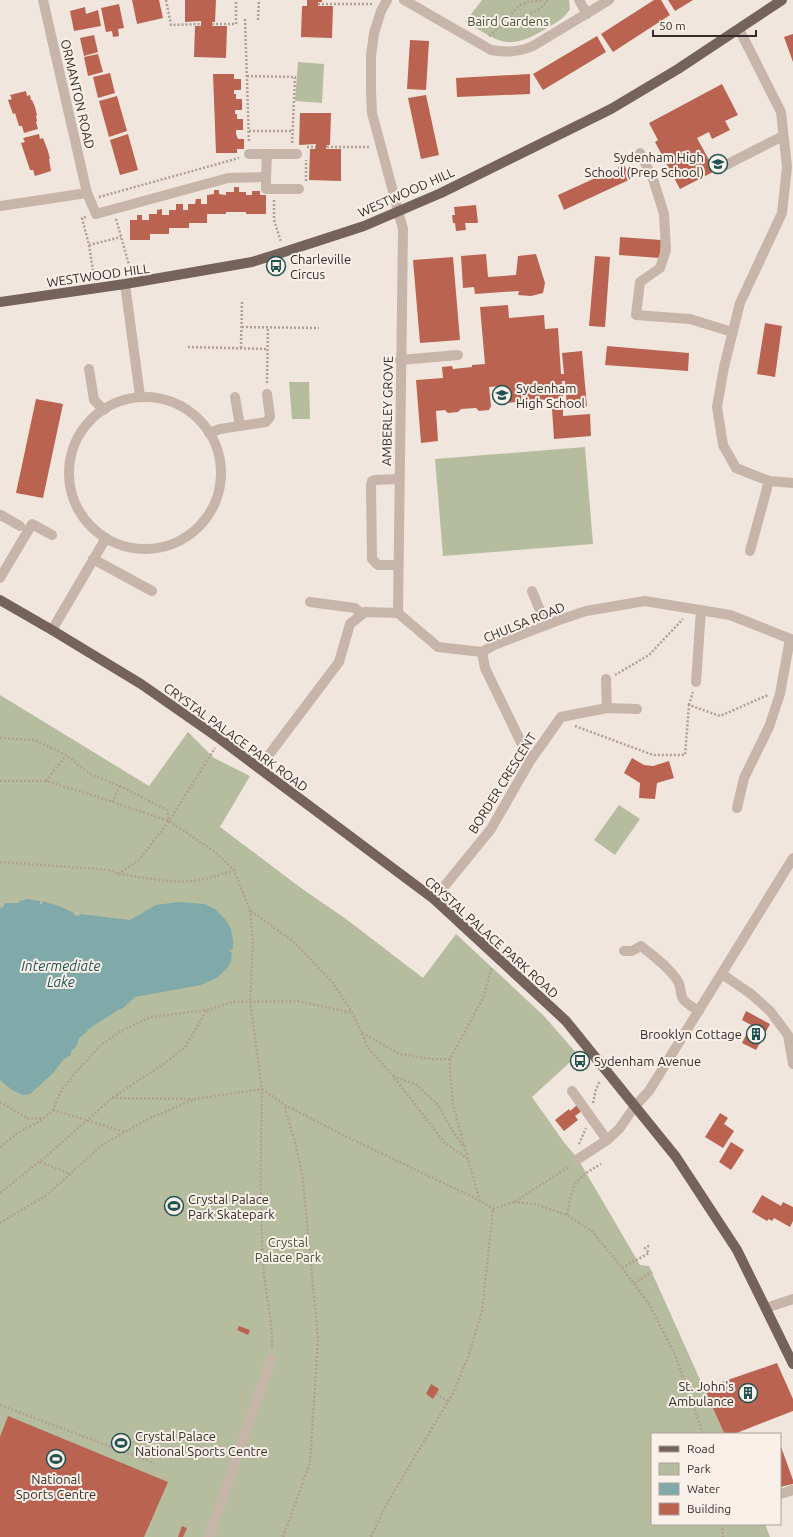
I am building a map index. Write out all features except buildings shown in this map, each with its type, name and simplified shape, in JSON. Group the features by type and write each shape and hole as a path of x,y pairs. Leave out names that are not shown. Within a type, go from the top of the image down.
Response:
{"main road":[{"name":"WESTWOOD HILL","path":"0,302 130,284 252,262 364,226 441,192 612,109 678,69 782,0"},
{"name":"CRYSTAL PALACE PARK ROAD","path":"0,600 141,684 259,768 434,899 566,1021 676,1157 738,1250 793,1364"}],"street":[{"name":"ORMANTON ROAD","path":"43,0 89,196 96,214"},
{"path":"404,0 491,50 507,53 524,50 534,46 609,0"},
{"path":"579,0 587,14"},
{"name":"AMBERLEY GROVE","path":"386,2 380,11 374,33 371,56 372,113 403,228 400,360 398,613"},
{"path":"739,29 781,112 787,167 782,213 740,303 724,367 717,407 723,445 736,468 769,481 793,483"},
{"path":"724,166 784,136"},
{"path":"640,153 653,179 664,214 666,250 660,268 640,282 636,315 690,319 732,332"},
{"path":"250,154 294,154"},
{"path":"267,154 266,189 299,189"},
{"path":"96,214 228,178 266,177"},
{"path":"0,206 89,196"},
{"path":"130,284 140,396"},
{"path":"400,360 458,355"},
{"path":"89,369 94,400 104,410"},
{"path":"209,433 220,429 266,422 270,416 267,394"},
{"path":"140,396 164,399 189,411 203,424 214,441 220,458 221,474 218,496 202,523 188,536 172,544 141,549 122,546 106,538 86,521 77,507 69,482 69,462 74,445 84,428 99,412 104,410 122,400 140,396"},
{"path":"235,397 240,426"},
{"path":"398,565 378,565 372,559 371,485 372,481 375,480 399,479"},
{"path":"750,551 769,481"},
{"path":"0,516 1,515 20,526"},
{"path":"0,578 32,524 52,535"},
{"path":"52,630 106,538"},
{"path":"93,559 152,591"},
{"path":"532,591 546,625"},
{"name":"CHULSA ROAD","path":"398,613 438,647 482,652 494,645 586,611 645,601 730,615 791,640"},
{"path":"310,602 355,608 362,614"},
{"path":"696,682 697,609"},
{"path":"259,768 339,662 350,624 365,612 398,613"},
{"path":"738,808 744,778 769,727 780,694 791,640"},
{"path":"482,652 485,668 530,761"},
{"path":"606,679 607,708"},
{"path":"558,720 561,717 607,708 637,709"},
{"name":"BORDER CRESCENT","path":"434,899 491,829 530,761 558,720"},
{"path":"575,1160 607,1140 619,1128 635,1106 649,1091 793,858"},
{"path":"624,951 632,951 641,946 663,964 677,980 682,989 682,997 684,1000 699,1011"},
{"path":"722,974 751,994 770,1011 788,1034 793,1064"},
{"path":"572,1091 607,1140"},
{"path":"766,1308 793,1299"},
{"path":"209,1537 271,1359"},
{"path":"781,1494 793,1490"}],"path":[{"path":"166,0 171,25 201,24"},
{"path":"212,24 236,24 236,0"},
{"path":"258,20 259,0"},
{"path":"489,35 507,21 520,5 528,2 544,0"},
{"path":"507,21 532,14 541,9 548,0"},
{"path":"318,4 386,2"},
{"path":"89,196 250,155 245,19"},
{"path":"247,76 295,77 292,131 294,154"},
{"path":"249,131 292,131"},
{"path":"299,189 306,189 306,147 316,147"},
{"path":"327,147 381,147"},
{"path":"96,214 82,218 89,245 96,288"},
{"path":"274,214 274,220 284,252"},
{"path":"123,217 115,220 121,237 130,284"},
{"path":"89,245 121,237"},
{"path":"242,300 242,348"},
{"path":"242,327 319,328"},
{"path":"267,394 268,327"},
{"path":"188,347 268,349"},
{"path":"606,679 649,655 697,609"},
{"path":"558,720 653,755 685,754 689,706 720,716 774,692 780,694"},
{"path":"0,738 36,740 66,754 90,774 120,786 167,810 169,821"},
{"path":"118,874 139,860 169,821 220,739"},
{"path":"46,781 66,754"},
{"path":"0,781 46,781 169,821 215,852 234,870 250,910 254,941 250,1002 262,1089 261,1156 263,1244 266,1292 272,1340 271,1359"},
{"path":"112,802 120,786"},
{"path":"0,862 111,870 118,874 170,881 185,881 218,876 234,870"},
{"path":"250,910 294,942 333,983 352,1012 368,1048 393,1076 445,1143 468,1160"},
{"path":"481,1201 464,1148 453,1105 450,1059 483,998 496,956"},
{"path":"0,1146 19,1132 44,1118 53,1110 60,1093 74,1074 102,1044 123,1030 151,1017 207,1010 232,1002 298,1001 352,1012"},
{"path":"0,1193 40,1162 112,1098 165,1063 185,1047 207,1010"},
{"path":"361,1032 400,1054 431,1059 450,1059"},
{"path":"393,1076 417,1085 438,1105 464,1148"},
{"path":"112,1098 195,1099 262,1089 286,1105 341,1134 481,1201 493,1209"},
{"path":"0,1223 48,1194 102,1145 150,1118 195,1099"},
{"path":"0,1102 29,1119 44,1118"},
{"path":"283,1537 310,1463 318,1339 303,1179 296,1146 286,1112 286,1105"},
{"path":"53,1110 125,1132"},
{"path":"493,1209 514,1202 567,1168 575,1160"},
{"path":"40,1162 70,1174"},
{"path":"567,1215 571,1191 586,1172 601,1164"},
{"path":"514,1202 535,1204 567,1215 593,1232 649,1304 676,1357 703,1433"},
{"path":"371,1537 386,1505 453,1393 468,1357 482,1311 493,1209"},
{"path":"622,1268 649,1253 645,1248 650,1245"},
{"path":"634,1283 652,1272"},
{"path":"436,1394 448,1401"},
{"path":"0,1405 154,1463"},
{"path":"722,1525 723,1537"}],"green space":[{"name":"Baird Gardens","path":"482,0 569,0 570,9 565,16 544,30 521,41 512,42 495,39 465,22"},
{"path":"298,62 324,64 322,103 295,101"},
{"path":"289,382 309,382 310,419 292,419"},
{"path":"585,447 593,544 443,556 435,459"},
{"name":"Crystal Palace Park","path":"0,695 149,786 188,732 214,758 250,776 220,827 301,888 346,919 423,978 456,934 544,1016 578,1055 532,1097 563,1141 578,1159 640,1265 649,1266 724,1433 651,1433 651,1525 765,1525 770,1537 0,1537"},
{"path":"619,805 640,819 615,855 594,840"}],"water":[{"name":"Intermediate Lake","path":"28,899 40,901 40,904 42,904 43,901 59,906 74,913 74,915 79,916 80,914 130,920 156,905 179,902 204,904 215,909 226,920 231,929 233,949 229,951 232,953 231,961 228,967 217,978 201,985 135,997 122,1009 118,1010 87,1030 88,1031 79,1038 76,1047 71,1051 71,1055 64,1059 53,1073 30,1094 23,1095 12,1090 0,1080 0,908 3,907 5,903 19,903 19,901"}],"place":[{"name":"Sydenham High School (Prep School)","path":"718,164"},
{"name":"Charleville Circus","path":"276,266"},
{"name":"Sydenham High School","path":"502,395"},
{"name":"Brooklyn Cottage","path":"756,1034"},
{"name":"Sydenham Avenue","path":"580,1061"},
{"name":"Crystal Palace Park Skatepark","path":"174,1206"},
{"name":"St. John's Ambulance","path":"748,1393"},
{"name":"Crystal Palace National Sports Centre","path":"121,1443"},
{"name":"National Sports Centre","path":"56,1459"}]}
